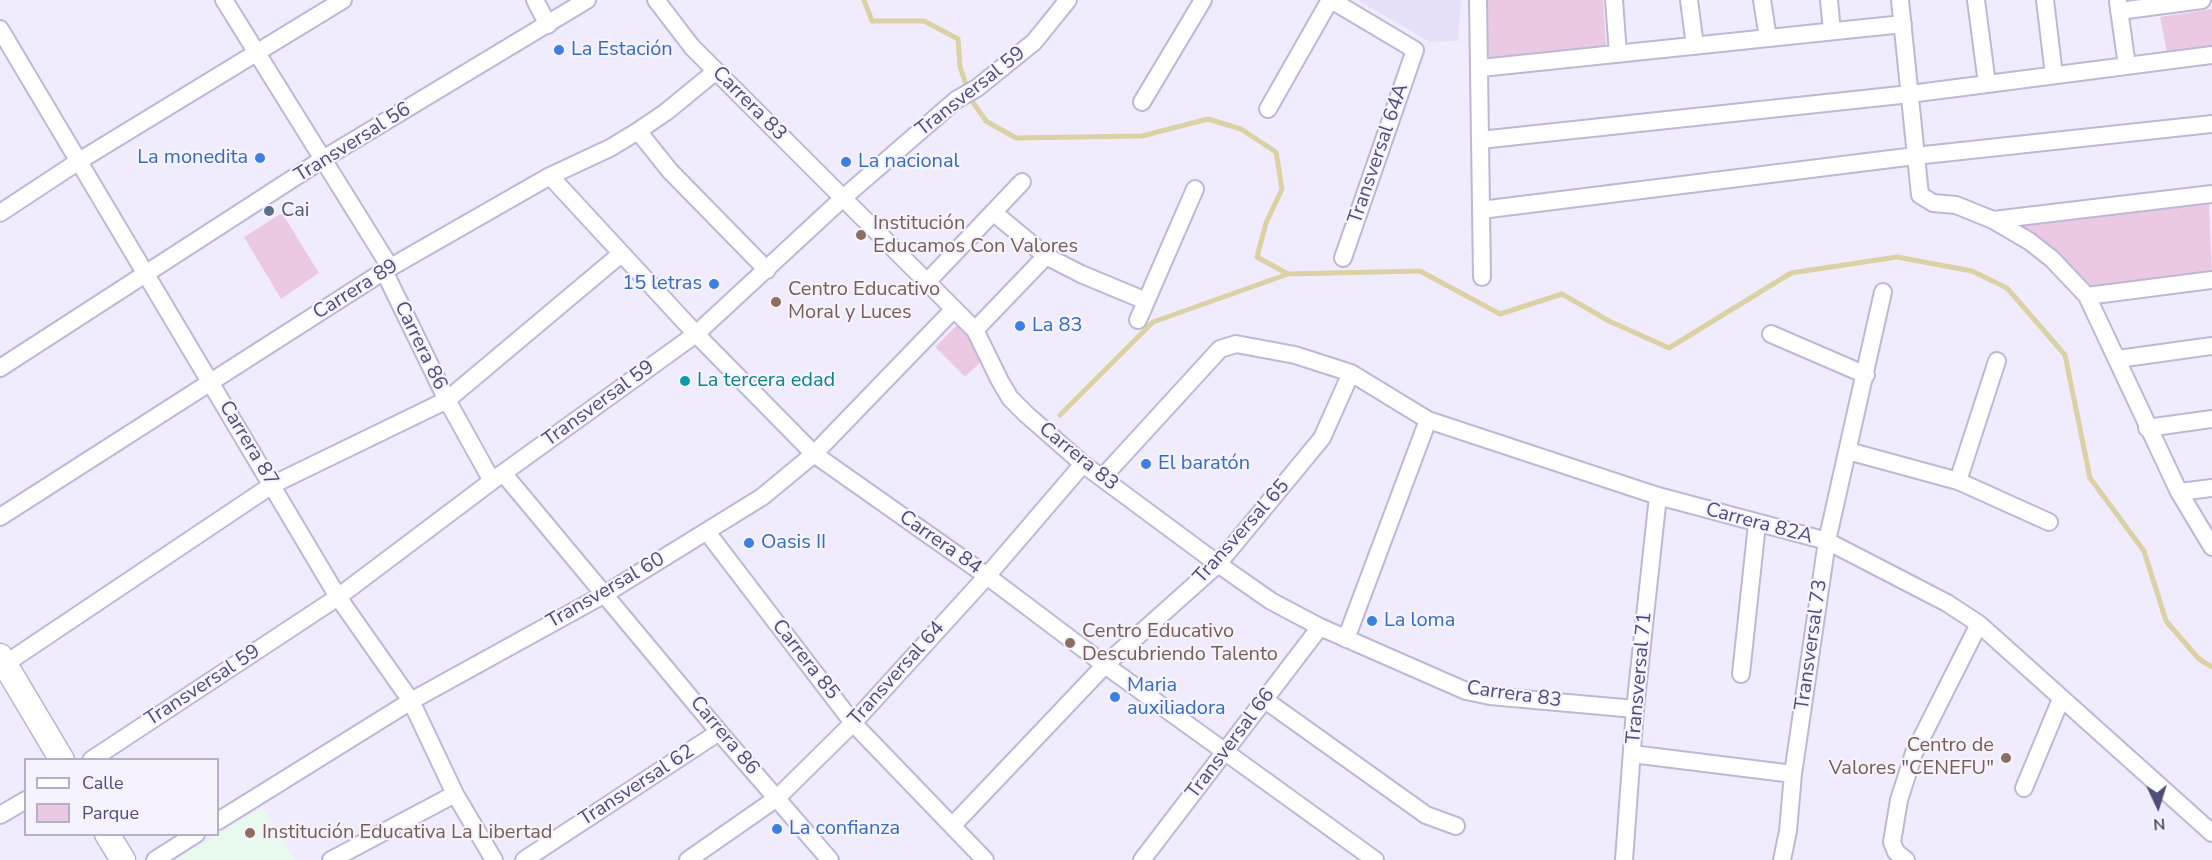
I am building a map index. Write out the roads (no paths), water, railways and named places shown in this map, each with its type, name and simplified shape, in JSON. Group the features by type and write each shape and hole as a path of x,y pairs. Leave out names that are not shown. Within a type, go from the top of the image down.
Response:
{"street":[{"name":"Carrera 86","path":"224,0 323,159 387,269 447,400 498,477 605,594 719,732 830,860"},
{"path":"0,213 79,161 343,0"},
{"path":"535,0 548,25"},
{"name":"Transversal 56","path":"0,368 323,159 587,0"},
{"name":"Carrera 83","path":"656,0 692,47 975,330 1010,398 1083,464 1218,564 1271,601 1320,627 1466,691 1490,696 1635,709"},
{"name":"Transversal 59","path":"93,758 338,597 498,477 696,334 843,198 956,100 977,88 1034,42 1068,0"},
{"path":"1142,102 1203,0"},
{"path":"1268,109 1331,0"},
{"name":"Transversal 64A","path":"1331,0 1415,50 1343,258"},
{"path":"1478,0 1482,277"},
{"path":"1614,0 1618,54"},
{"path":"1689,0 1695,46"},
{"path":"1762,0 1768,38"},
{"path":"1828,0 1832,31"},
{"path":"1900,0 1918,190 1924,200 1956,205 1993,220 2030,241 2052,259 2087,296 2118,359 2147,428 2179,492 2212,547"},
{"path":"1976,0 1987,84"},
{"path":"2045,0 2054,75"},
{"path":"2127,66 2118,5 2202,0"},
{"path":"1480,68 1903,24"},
{"name":"Carrera 87","path":"0,29 338,597 411,701 455,794 494,860"},
{"path":"1480,140 1910,94 2212,55"},
{"name":"Carrera 89","path":"0,517 387,269 550,176 610,148 666,112 716,71"},
{"path":"1481,210 1915,156 2212,124"},
{"path":"638,130 670,171 767,270"},
{"name":"Carrera 84","path":"550,176 696,334 814,454 987,576 1105,666 1375,860"},
{"path":"926,283 1022,182"},
{"path":"1138,320 1195,189"},
{"path":"1993,220 2212,194"},
{"path":"993,212 1046,256 1146,301"},
{"path":"61,758 3,665 272,485 447,400 621,254"},
{"path":"975,330 1046,256"},
{"path":"2087,296 2212,280"},
{"name":"Transversal 73","path":"1782,860 1788,831 1793,774 1827,542 1884,292"},
{"name":"Transversal 60","path":"219,820 411,701 605,594 762,497 814,454 954,309"},
{"path":"1771,334 1866,375"},
{"name":"Carrera 82A","path":"1102,478 1220,349 1236,345 1295,355 1351,373 1428,420 1658,496 1827,542 1947,603 1979,624 2212,833"},
{"path":"2118,359 2212,346"},
{"path":"1958,481 1997,361"},
{"name":"Transversal 65","path":"954,824 1105,666 1218,564 1322,438 1351,373"},
{"path":"2147,428 2212,419"},
{"path":"1346,639 1428,420"},
{"path":"1848,451 1958,481 2049,522"},
{"name":"Transversal 64","path":"688,860 777,798 854,723 987,576 1083,464"},
{"path":"2179,492 2212,488"},
{"name":"Transversal 71","path":"1624,860 1635,709 1658,496"},
{"path":"1741,674 1757,524"},
{"name":"Carrera 85","path":"706,532 854,723 954,824 985,860"},
{"path":"1901,856 1892,842 1899,800 1914,753 1979,624"},
{"name":"Transversal 66","path":"1142,860 1320,627"},
{"path":"2024,788 2061,699"},
{"path":"1265,700 1426,815 1456,826"},
{"name":"Transversal 62","path":"524,860 719,732"},
{"path":"1632,754 1793,774"},
{"path":"331,860 455,794"},
{"path":"0,815 24,801"},
{"path":"108,836 123,860"},
{"path":"154,860 193,836"}],"waterway":[{"path":"864,0 872,21 924,21 958,39 960,67 972,101 986,121 1016,138 1142,136 1208,119 1241,129 1276,152 1282,189 1266,223 1257,257 1288,274"},
{"path":"1060,415 1153,322 1288,274 1420,271 1500,314 1562,294 1609,321 1669,348 1791,273 1897,257 1972,271 2007,288 2065,355 2090,478 2144,551 2166,621 2199,659 2212,667"}],"place":[{"name":"La Estación","path":"559,50"},
{"name":"La monedita","path":"260,158"},
{"name":"La nacional","path":"846,162"},
{"name":"Cai","path":"269,211"},
{"name":"Institución Educamos Con Valores","path":"861,235"},
{"name":"15 letras","path":"714,284"},
{"name":"Centro Educativo Moral y Luces","path":"776,302"},
{"name":"La 83","path":"1020,326"},
{"name":"La tercera edad","path":"685,381"},
{"name":"El baratón","path":"1146,464"},
{"name":"Oasis II","path":"749,543"},
{"name":"La loma","path":"1372,621"},
{"name":"Centro Educativo Descubriendo Talento","path":"1070,643"},
{"name":"Maria auxiliadora","path":"1115,697"},
{"name":"Centro de Valores \"CENEFU\"","path":"2006,758"},
{"name":"La confianza","path":"777,829"},
{"name":"Institución Educativa La Libertad","path":"250,833"}]}
